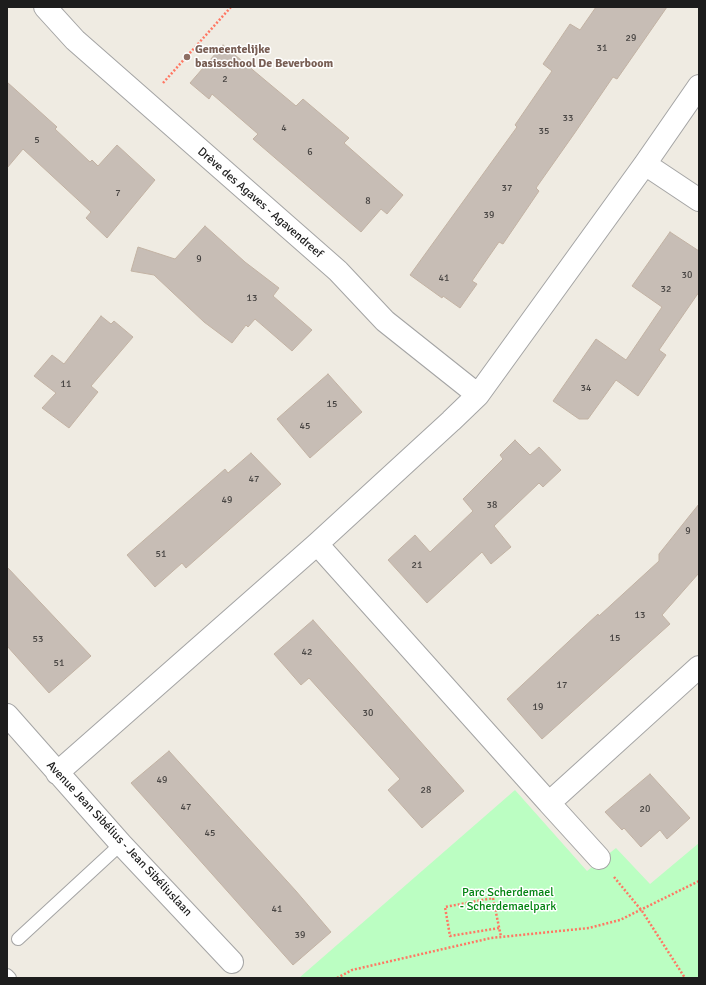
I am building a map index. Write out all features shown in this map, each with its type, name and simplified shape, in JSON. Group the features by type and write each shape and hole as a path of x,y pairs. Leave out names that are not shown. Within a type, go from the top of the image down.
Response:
{"street":[{"name":"Drève des Agaves - Agavendreef","path":"45,7 75,40 338,271 386,321 478,395"},
{"path":"57,773 317,544 478,395 645,164 699,86"},
{"path":"645,164 699,200"},
{"path":"317,544 599,858"},
{"path":"549,803 699,667"},
{"name":"Avenue Jean Sibélius - Jean Sibéliuslaan","path":"7,715 121,844 232,962"}],"lane":[{"path":"18,939 121,844"},
{"path":"7,975 10,978"}],"path":[{"path":"158,89 231,7"},
{"path":"599,858 642,911 685,978"},
{"path":"337,978 352,970 501,937 589,928 620,920 642,911 699,882"},
{"path":"499,928 450,936 445,907 493,898 501,937"}],"green space":[{"name":"Parc Scherdemael - Scherdemaelpark","path":"515,790 587,871 616,848 650,884 699,843 699,978 299,978"}],"building":[{"path":"596,7 667,7 617,79 613,77 536,188 539,191 503,244 499,242 472,281 477,284 460,308 443,296 442,298 410,275 517,127 515,125 552,71 543,64 570,24 580,30"},
{"path":"223,45 296,106 303,99 349,138 344,143 403,195 387,214 381,209 361,232 253,139 258,134 212,94 209,99 190,83"},
{"path":"7,82 57,127 55,129 90,162 92,160 98,166 117,145 155,180 107,238 86,218 91,212 23,149 7,168"},
{"path":"205,226 245,262 279,288 273,296 312,330 292,351 255,319 248,327 246,325 232,343 204,322 154,275 131,271 138,247 175,259"},
{"path":"670,232 699,251 699,292 659,350 666,355 638,396 616,380 588,419 579,419 553,401 596,339 626,360 662,307 632,286"},
{"path":"101,316 111,324 114,321 133,337 91,386 98,392 69,428 42,408 56,393 34,376 52,355 64,364"},
{"path":"328,374 362,412 310,458 277,419"},
{"path":"515,440 530,455 539,447 561,470 543,487 539,483 494,526 511,547 491,564 482,552 427,603 388,560 415,535 430,552 473,511 463,499 503,459 500,455"},
{"path":"251,453 281,484 186,568 182,563 155,587 127,555 225,469 228,473"},
{"path":"699,504 699,573 662,615 670,624 542,739 507,699 598,614 599,616 659,561 659,554"},
{"path":"7,567 91,656 49,693 7,646"},
{"path":"313,620 464,791 422,828 388,790 400,779 309,678 301,685 274,654"},
{"path":"169,751 296,891 331,932 293,965 131,783"},
{"path":"650,774 690,818 667,839 660,830 641,847 624,828 622,830 605,812"}],"place":[{"name":"Gemeentelijke basisschool De Beverboom","path":"187,57"}]}
